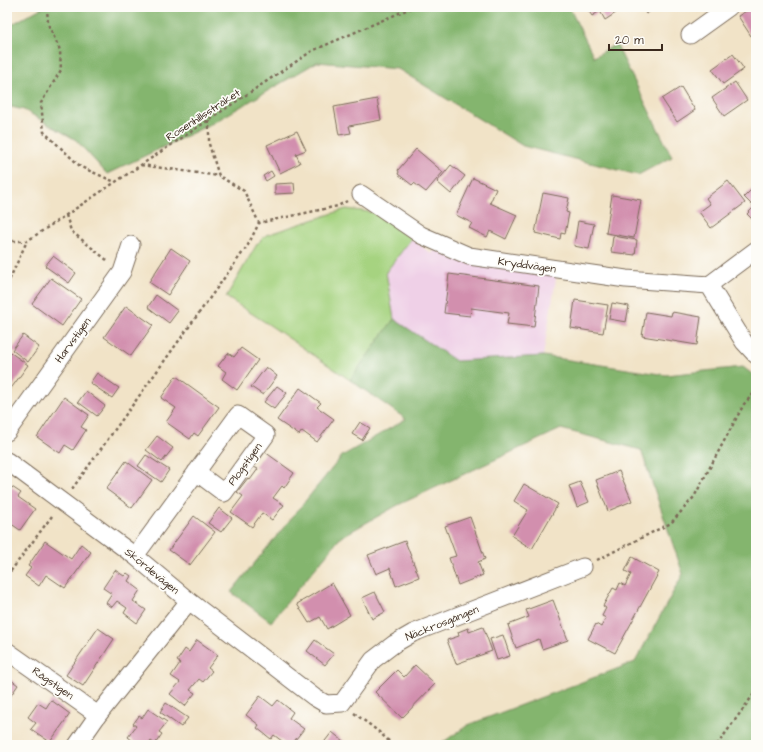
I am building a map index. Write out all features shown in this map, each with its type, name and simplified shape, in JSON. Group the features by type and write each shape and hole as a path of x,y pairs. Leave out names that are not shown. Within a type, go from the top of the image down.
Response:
{"street":[{"path":"690,35 729,7"},
{"name":"Kryddvägen","path":"361,194 422,235 469,256 626,279 709,285"},
{"name":"Harvstigen","path":"7,432 122,272 131,245"},
{"path":"756,250 709,285 744,342 756,355"},
{"name":"Skördevägen","path":"7,462 135,556 189,601 98,715 77,745"},
{"path":"135,556 196,472"},
{"name":"Näckrosgången","path":"342,702 374,660 394,644 413,633 583,567"},
{"path":"189,601 314,697 326,704 342,702"},
{"name":"Rågstigen","path":"7,651 98,715"}],"path":[{"path":"47,7 48,24 60,50 61,70 41,103 44,132 81,167 115,182"},
{"name":"Rosenhillsstråket","path":"27,241 312,52 413,7"},
{"path":"209,120 209,144 219,176"},
{"path":"141,165 219,176 244,192 259,222"},
{"path":"259,222 338,206 361,194"},
{"path":"66,215 71,231 122,272"},
{"path":"7,576 248,245 259,222"},
{"path":"7,241 27,241 7,284"},
{"path":"583,567 671,523 694,497 744,404 756,391"},
{"path":"717,745 756,691"},
{"path":"342,702 343,705 378,731 393,745"}],"shaded area":[{"path":"412,238 431,254 443,242 558,267 543,356 456,361 394,319 386,272"}],"green space":[{"path":"43,7 569,7 594,57 616,44 672,157 638,175 523,146 398,69 317,62 213,123 107,174 76,140 24,110 7,106 7,27"},
{"path":"346,209 378,213 412,238 386,272 394,319 350,380 226,297 257,244 266,235"},
{"path":"394,319 456,361 543,356 666,375 743,367 756,377 756,745 439,745 468,725 635,662 683,574 641,450 561,429 398,505 341,537 271,622 231,592 342,456 406,419 350,380"}],"building":[{"path":"586,7 625,7 605,20 600,11 592,16"},
{"path":"642,7 657,7 646,14"},
{"path":"753,7 756,8 756,33 751,36 738,16"},
{"path":"733,54 744,69 723,84 712,69"},
{"path":"735,82 747,100 724,116 712,98"},
{"path":"681,87 695,110 677,122 662,99"},
{"path":"377,99 381,120 349,126 351,133 339,135 334,107"},
{"path":"297,131 306,150 296,154 300,163 280,173 267,145"},
{"path":"416,149 443,172 426,192 414,183 412,185 398,174 398,170"},
{"path":"451,165 465,176 451,194 437,182"},
{"path":"271,171 274,176 266,181 263,176"},
{"path":"473,178 496,189 490,203 517,215 506,239 490,231 487,237 469,228 472,223 456,215"},
{"path":"728,181 745,203 711,228 699,212 710,204 706,198"},
{"path":"294,183 295,193 275,194 275,184"},
{"path":"756,185 756,223 747,214 754,207 744,197"},
{"path":"543,193 569,198 566,212 569,213 565,234 561,233 560,239 535,233"},
{"path":"612,195 641,200 634,238 606,233"},
{"path":"578,221 594,224 589,249 574,246"},
{"path":"613,236 637,240 635,255 611,252"},
{"path":"171,248 190,261 168,295 149,282"},
{"path":"53,256 76,273 69,283 45,266"},
{"path":"449,274 539,286 534,327 507,324 509,313 471,308 470,316 444,313"},
{"path":"51,278 81,299 62,326 32,304"},
{"path":"156,295 178,311 169,323 148,307"},
{"path":"575,300 608,305 603,333 571,328"},
{"path":"612,303 629,306 626,322 609,319"},
{"path":"126,306 153,325 131,356 104,337"},
{"path":"646,312 671,316 672,312 701,317 697,345 642,336"},
{"path":"23,335 39,347 28,362 12,350"},
{"path":"241,348 258,360 237,390 222,379 226,372 218,366 228,353 234,357"},
{"path":"7,350 28,365 7,394"},
{"path":"266,367 277,376 263,395 251,387"},
{"path":"97,373 119,388 112,398 90,383"},
{"path":"176,376 219,407 198,436 194,433 190,439 166,422 176,408 161,398"},
{"path":"277,386 287,393 274,409 264,402"},
{"path":"300,388 321,403 317,407 334,419 317,442 302,431 299,435 277,420"},
{"path":"86,391 105,406 97,416 78,402"},
{"path":"64,397 89,415 81,427 86,430 73,450 65,445 60,453 37,437"},
{"path":"360,422 370,428 362,440 352,434"},
{"path":"157,436 173,448 162,462 146,450"},
{"path":"265,452 294,473 284,488 282,486 273,498 284,505 272,520 262,513 252,527 231,512 243,496 237,492 248,478 250,480 258,469 254,467"},
{"path":"146,455 169,470 161,482 138,466"},
{"path":"126,461 152,480 132,508 106,489"},
{"path":"619,471 632,501 608,511 596,480"},
{"path":"580,482 589,502 577,507 569,486"},
{"path":"524,484 558,504 532,549 512,536 528,510 514,501"},
{"path":"12,487 21,493 18,497 35,509 20,530 7,521 7,489 9,491"},
{"path":"219,508 232,518 221,532 208,523"},
{"path":"194,516 215,532 190,565 169,550"},
{"path":"470,517 485,559 478,562 483,575 458,585 449,558 456,556 445,526"},
{"path":"45,541 71,559 81,544 91,552 65,588 46,575 39,586 25,576 31,568 28,566"},
{"path":"405,541 419,577 396,586 390,568 376,574 368,555"},
{"path":"632,557 659,572 615,653 588,639 596,624 601,627 606,618 602,616 606,608 603,606 613,588 617,590 620,583 625,586 631,574 625,571"},
{"path":"115,570 124,576 127,573 131,576 128,581 140,590 133,601 146,610 137,623 124,613 127,608 117,601 112,607 106,603 112,594 103,588"},
{"path":"332,583 350,615 327,629 320,617 309,623 297,604"},
{"path":"375,592 385,612 372,619 362,598"},
{"path":"553,600 568,640 542,649 539,639 516,648 508,625 529,617 526,610"},
{"path":"483,627 492,651 456,664 447,640 459,636 458,632 468,628 469,632"},
{"path":"98,628 114,639 83,686 66,675"},
{"path":"503,635 510,656 497,660 490,639"},
{"path":"197,640 218,655 208,668 212,671 203,682 199,679 190,690 195,693 185,706 170,694 180,682 171,676 180,663 177,661 185,649 189,652"},
{"path":"315,640 334,654 325,665 307,651"},
{"path":"415,665 435,684 402,718 375,692 397,670 404,677"},
{"path":"7,677 18,685 7,701"},
{"path":"260,696 273,706 278,700 293,712 289,718 304,729 291,745 287,745 274,735 271,739 257,728 259,725 246,715"},
{"path":"51,700 70,714 50,742 31,729 36,723 28,717 38,703 46,708"},
{"path":"166,703 188,718 181,727 160,712"},
{"path":"148,709 167,722 159,732 162,734 155,744 151,741 148,745 138,745 128,737 136,726 133,724 139,716 142,718"},
{"path":"332,732 348,745 322,745"}]}
